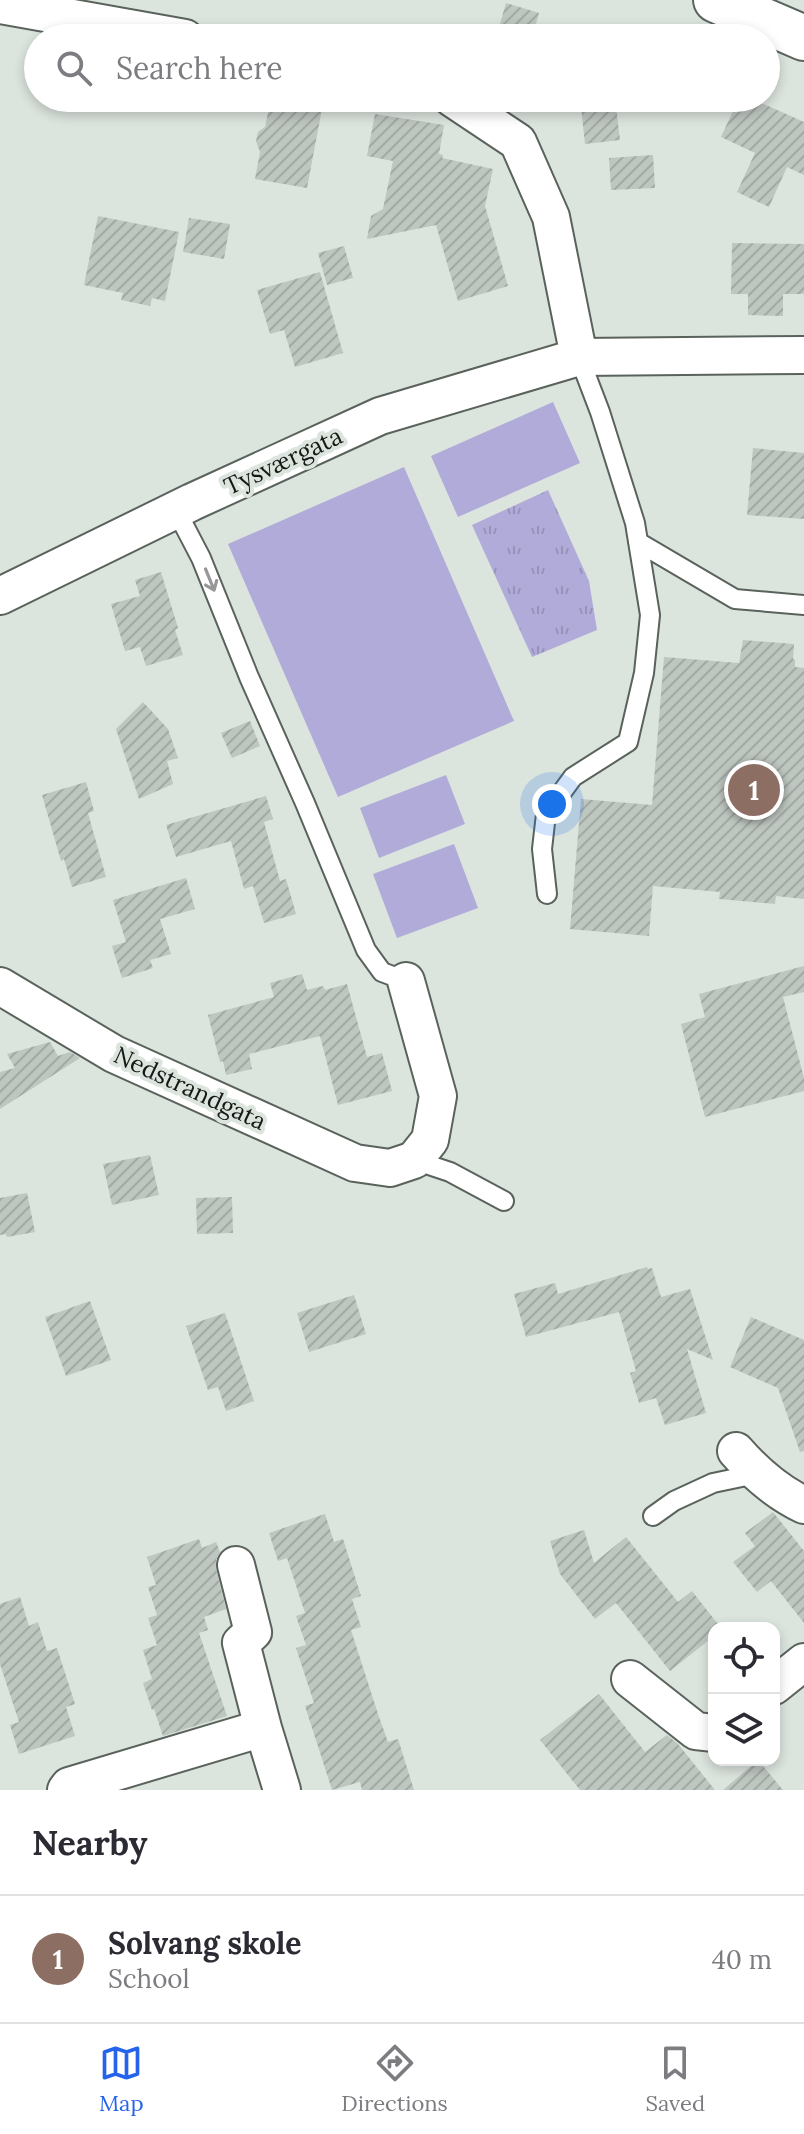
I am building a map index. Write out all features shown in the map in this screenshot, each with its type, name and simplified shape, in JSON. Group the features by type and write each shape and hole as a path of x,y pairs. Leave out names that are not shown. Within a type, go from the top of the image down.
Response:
{"main road":[{"path":"716,0 772,24"},
{"path":"780,28 804,38"}],"street":[{"path":"0,5 107,24"},
{"path":"473,112 518,142 551,217 579,357"},
{"name":"Tysværgata","path":"0,596 380,416 579,357 804,355"},
{"path":"397,1172 430,1140 438,1096 406,981"},
{"name":"Nedstrandgata","path":"0,986 114,1054 355,1163 397,1172"},
{"path":"746,1462 783,1495 804,1505"},
{"path":"236,1565 253,1632 241,1643 282,1790"},
{"path":"780,1681 804,1662"},
{"path":"630,1679 696,1731 708,1732"},
{"path":"66,1790 69,1786 263,1728"}],"lane":[{"path":"547,894 542,849 546,814 573,777 628,742 644,673 650,615 635,523 579,357"},
{"path":"176,510 201,558 366,950 382,972 406,981"},
{"path":"638,542 735,599 804,605"},
{"name":"Nedstrandgata","path":"397,1172 450,1172 504,1201"},
{"path":"653,1516 674,1501 713,1483 746,1462"}],"green space":[{"path":"553,402 580,463 458,517 431,456"},
{"path":"404,467 514,721 338,797 228,544"},
{"path":"548,490 589,581 597,630 532,657 472,525"},
{"path":"446,775 465,824 379,858 360,808"},
{"path":"454,844 478,908 397,938 373,874"}],"building":[{"path":"506,3 539,13 536,24 500,24"},
{"path":"780,111 804,122 804,175 787,167 769,207 737,192 755,153 721,137 733,112"},
{"path":"268,112 321,112 307,188 255,179 260,152 256,141 258,132 265,127"},
{"path":"582,112 617,112 620,140 585,144"},
{"path":"375,114 444,125 439,154 443,155 442,158 493,169 485,206 508,286 458,301 436,225 367,239 371,216 383,209 393,161 367,156"},
{"path":"653,155 655,188 611,190 609,158"},
{"path":"98,216 179,232 165,301 152,298 150,306 121,300 123,293 84,285"},
{"path":"189,218 230,224 224,259 183,252"},
{"path":"732,243 804,244 804,294 783,294 783,316 748,315 748,294 731,294"},
{"path":"344,246 353,278 327,285 318,253"},
{"path":"320,272 343,353 295,367 284,330 270,334 257,290"},
{"path":"753,448 804,453 804,519 747,515"},
{"path":"161,572 183,655 146,666 140,647 125,651 111,604 140,596 135,580"},
{"path":"743,640 794,644 795,667 804,668 804,899 776,896 775,904 719,899 720,892 653,886 649,936 570,929 581,799 652,805 664,657 739,663"},
{"path":"143,702 168,729 178,758 167,761 173,784 139,799 116,729"},
{"path":"250,721 260,746 232,758 221,733"},
{"path":"86,782 94,811 88,813 106,877 72,887 42,795"},
{"path":"266,796 273,819 264,822 280,881 286,879 296,914 264,923 253,886 244,889 231,841 176,857 166,825"},
{"path":"186,878 195,909 160,919 171,954 150,960 153,968 122,978 112,946 126,942 113,900"},
{"path":"804,966 804,992 783,997 804,1078 804,1091 705,1117 681,1024 705,1017 699,994"},
{"path":"302,974 307,990 323,986 325,990 347,984 367,1057 382,1053 392,1091 338,1105 320,1036 249,1054 252,1069 226,1075 208,1015 274,997 270,983"},
{"path":"50,1042 58,1056 70,1052 80,1058 0,1109 0,1072 15,1068 7,1054"},
{"path":"150,1155 159,1195 112,1205 103,1164"},
{"path":"27,1193 35,1232 7,1237 6,1234 0,1235 0,1198"},
{"path":"232,1197 233,1233 197,1234 196,1198"},
{"path":"652,1268 661,1297 690,1289 713,1360 687,1349 706,1413 665,1425 656,1398 639,1403 630,1373 636,1371 619,1312 526,1337 514,1294 555,1283 558,1294"},
{"path":"354,1295 366,1334 309,1352 297,1313"},
{"path":"90,1301 111,1360 66,1376 45,1317"},
{"path":"225,1313 254,1401 226,1411 218,1387 208,1390 186,1326"},
{"path":"751,1317 804,1340 804,1451 800,1452 778,1388 730,1367"},
{"path":"773,1512 804,1551 804,1623 771,1581 757,1592 733,1562 755,1546 745,1533"},
{"path":"325,1514 334,1542 343,1539 361,1596 352,1599 361,1627 351,1630 378,1714 388,1742 398,1739 414,1790 362,1790 360,1782 332,1790 305,1706 314,1703 296,1648 306,1645 296,1616 305,1613 287,1558 278,1561 269,1533"},
{"path":"584,1530 594,1563 626,1537 678,1602 692,1591 716,1622 708,1622 708,1641 670,1671 616,1603 595,1619 560,1574 550,1541"},
{"path":"199,1539 202,1548 216,1542 220,1552 216,1569 226,1609 204,1617 208,1630 199,1633 227,1716 163,1736 143,1683 152,1679 143,1650 157,1645 148,1618 157,1615 148,1587 156,1585 147,1557"},
{"path":"20,1597 29,1626 38,1622 47,1651 57,1648 75,1704 66,1707 75,1736 19,1754 10,1725 19,1722 0,1664 0,1604"},
{"path":"599,1694 645,1752 667,1735 715,1790 580,1790 540,1740"},
{"path":"751,1766 763,1766 783,1790 723,1790"}],"place":[{"name":"Solvang skole","path":"754,790"}]}
